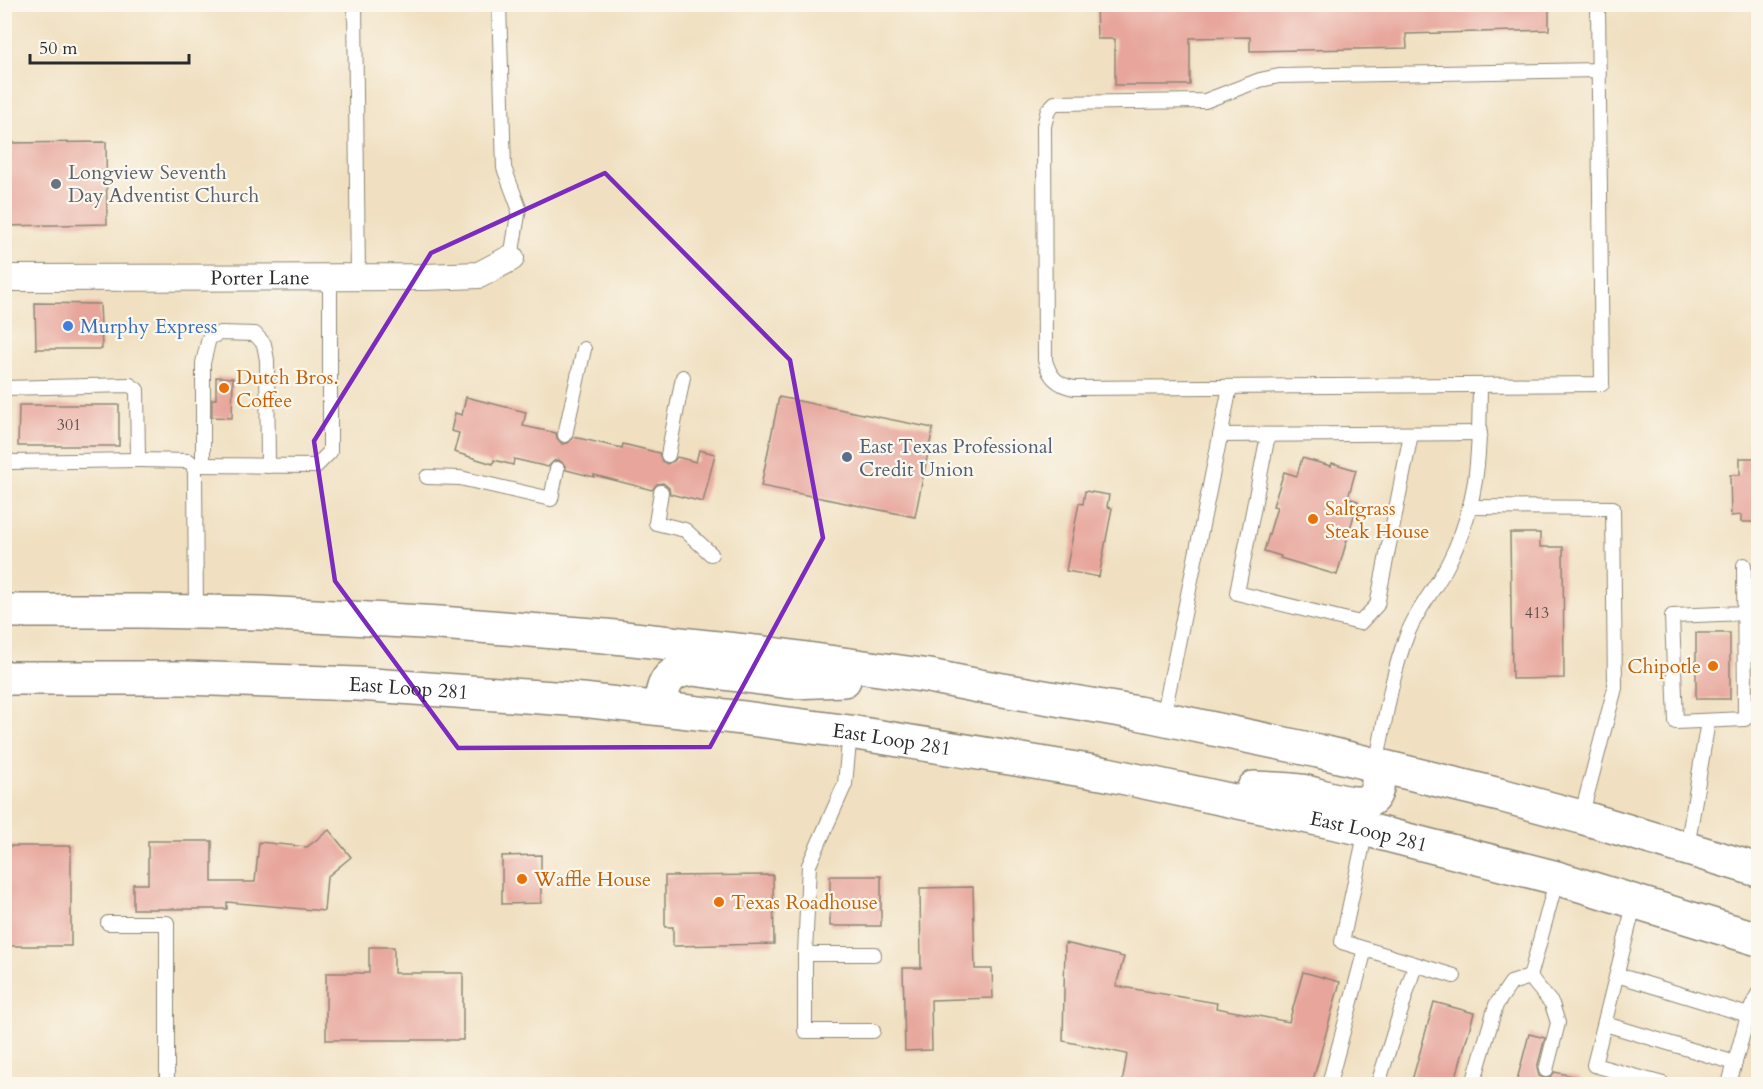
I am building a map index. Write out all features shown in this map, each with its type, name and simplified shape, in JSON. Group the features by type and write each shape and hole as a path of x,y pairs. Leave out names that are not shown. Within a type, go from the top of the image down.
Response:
{"highway":[{"path":"4,611 196,612 339,617 605,636 764,653 929,676 1253,736 1581,817 1758,870"},
{"path":"660,708 664,684 675,673 682,670 693,669 791,681 929,676"},
{"name":"East Loop 281","path":"4,678 184,678 358,684 507,694 660,708 850,732 969,750 1141,781 1366,830 1557,878 1758,939"},
{"path":"1141,781 1300,791 1359,804 1369,801 1376,792 1379,780 1376,765"}],"street":[{"name":"Porter Lane","path":"4,278 479,275 511,258"}],"lane":[{"path":"355,4 358,277"},
{"path":"499,4 504,168 519,208 511,258"},
{"path":"1598,4 1599,70 1602,384 1074,388 1065,387 1049,373 1045,360 1044,126 1051,106 1055,103 1205,101 1260,80 1279,76 1599,70"},
{"path":"4,456 11,462 138,460 189,461 198,465 316,466 330,452 330,277"},
{"path":"196,612 195,472 198,465 203,363 209,338 220,333 255,334 264,344 267,360 268,466"},
{"path":"565,435 584,349"},
{"path":"668,455 683,376"},
{"path":"4,388 130,385 137,390 138,460"},
{"path":"1376,765 1397,667 1407,635 1452,556 1470,507 1477,474 1480,385"},
{"path":"1163,718 1230,387"},
{"path":"1220,435 1480,433"},
{"path":"1268,435 1238,593 1360,623 1377,605 1411,434"},
{"path":"427,477 460,478 551,499 557,469"},
{"path":"661,492 656,523 686,530 711,554"},
{"path":"1470,507 1613,508 1615,688 1581,817"},
{"path":"1744,565 1745,719 1676,722 1672,616 1744,613"},
{"path":"1687,848 1708,722"},
{"path":"850,732 845,784 809,866 805,954 805,1031 873,1031"},
{"path":"1366,830 1342,942 1454,976"},
{"path":"1530,977 1557,878"},
{"path":"1635,901 1594,1065 1663,1084"},
{"path":"108,923 167,923 167,1084"},
{"path":"1329,1084 1365,949"},
{"path":"805,954 874,954"},
{"path":"1378,1084 1415,965"},
{"path":"1617,975 1748,1016"},
{"path":"1530,977 1552,1004 1558,1023 1546,1070"},
{"path":"1473,1084 1496,1005 1511,983 1530,977"},
{"path":"1729,1084 1748,1016 1758,994"},
{"path":"1605,1024 1735,1063"}],"highlighted area":[{"path":"605,173 790,360 823,538 710,747 458,748 335,581 314,441 431,253"}],"building":[{"path":"1096,4 1476,4 1476,8 1549,7 1549,30 1406,34 1407,48 1250,51 1250,37 1190,38 1190,85 1115,85 1115,39 1097,39"},
{"name":"Longview Seventh Day Adventist Church","path":"106,142 107,224 4,226 4,143"},
{"name":"Murphy Express","path":"35,303 100,304 102,349 36,349"},
{"name":"Dutch Bros. Coffee","path":"216,377 233,378 232,418 212,417 212,399 216,399"},
{"path":"466,397 526,412 523,426 556,433 562,444 568,443 574,437 622,448 623,444 659,453 662,461 667,464 677,457 696,462 699,450 715,454 703,502 670,494 669,488 663,483 657,484 652,490 566,470 559,460 554,461 548,467 514,459 513,465 494,460 493,464 454,452 459,433 451,431 455,413 462,415"},
{"name":"East Texas Professional Credit Union","path":"779,397 933,428 915,517 761,486"},
{"path":"19,405 119,405 119,446 18,446"},
{"name":"Saltgrass Steak House","path":"1302,458 1356,470 1348,498 1358,501 1337,575 1264,551 1277,507 1273,506 1284,472 1297,476"},
{"path":"1740,458 1758,458 1758,522 1741,522 1741,515 1731,516 1730,475 1740,475"},
{"path":"1085,491 1109,495 1107,507 1112,508 1099,577 1066,571 1079,503 1083,504"},
{"path":"1510,533 1540,533 1540,547 1563,547 1564,678 1512,679"},
{"name":"Chipotle","path":"1696,633 1730,633 1730,699 1696,699"},
{"path":"329,830 351,857 327,877 324,911 227,902 227,909 133,909 133,884 148,884 148,841 212,841 212,882 255,882 259,842 307,847"},
{"path":"4,846 71,846 71,946 4,946"},
{"name":"Waffle House","path":"541,855 541,903 502,904 502,856"},
{"name":"Texas Roadhouse","path":"773,875 774,944 673,946 673,927 665,927 665,876"},
{"path":"830,876 881,876 881,926 830,926"},
{"path":"973,887 975,969 992,969 993,998 931,1000 932,1050 905,1051 903,968 921,968 920,888"},
{"path":"1065,943 1124,957 1116,986 1217,1003 1216,1008 1289,1022 1303,972 1340,982 1312,1084 1122,1084 1127,1054 1063,1041"},
{"path":"369,947 394,947 394,973 463,973 463,1040 326,1040 326,973 369,973"},
{"path":"1434,1002 1474,1013 1454,1084 1411,1084"},
{"path":"1529,1034 1545,1038 1537,1068 1539,1076 1549,1078 1555,1072 1581,1078 1580,1084 1516,1084"}],"place":[{"name":"Longview Seventh Day Adventist Church","path":"56,184"},
{"name":"Murphy Express","path":"68,326"},
{"name":"Dutch Bros. Coffee","path":"224,388"},
{"name":"East Texas Professional Credit Union","path":"847,457"},
{"name":"Saltgrass Steak House","path":"1313,519"},
{"name":"Chipotle","path":"1713,666"},
{"name":"Waffle House","path":"522,879"},
{"name":"Texas Roadhouse","path":"719,902"}]}
